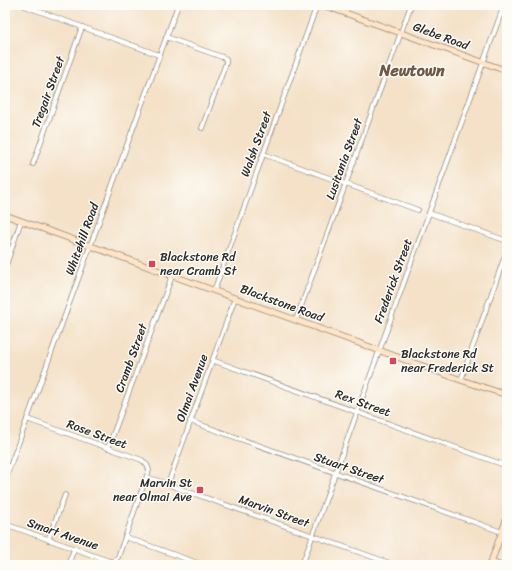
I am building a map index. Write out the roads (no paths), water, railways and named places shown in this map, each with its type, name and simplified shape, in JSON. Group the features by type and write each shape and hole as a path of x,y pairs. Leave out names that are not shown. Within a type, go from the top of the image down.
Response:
{"main road":[{"name":"Glebe Road","path":"323,5 507,71"},
{"name":"Blackstone Road","path":"5,215 461,380 507,395"},
{"path":"491,563 507,518"}],"street":[{"path":"22,5 159,55"},
{"name":"Whitehill Road","path":"5,480 178,5"},
{"name":"Walsh Street","path":"214,291 317,5"},
{"name":"Lusitania Street","path":"296,320 411,5"},
{"name":"Frederick Street","path":"302,565 504,5"},
{"name":"Tregair Street","path":"33,164 82,26"},
{"path":"166,37 222,57 226,60 202,128"},
{"path":"263,154 418,210"},
{"path":"429,213 507,241"},
{"path":"5,268 21,221"},
{"path":"461,380 507,250"},
{"name":"Cramb Street","path":"108,448 172,276"},
{"name":"Olmai Avenue","path":"168,484 235,298"},
{"name":"Rex Street","path":"212,360 507,466"},
{"name":"Rose Street","path":"27,419 145,462 149,470 146,477"},
{"name":"Stuart Street","path":"190,421 502,532"},
{"path":"146,477 125,537 202,565"},
{"name":"Marvin Street","path":"146,477 394,565"},
{"path":"48,540 65,495"},
{"name":"Smart Avenue","path":"5,524 109,561 114,561 118,557 125,537"},
{"path":"68,565 74,549"},
{"path":"491,563 501,565"}],"place":[{"name":"Blackstone Rd near Cramb St","path":"152,264"},
{"name":"Blackstone Rd near Frederick St","path":"393,361"},
{"name":"Marvin St near Olmai Ave","path":"200,490"}],"district":[{"name":"Newtown","path":"412,70"}]}
